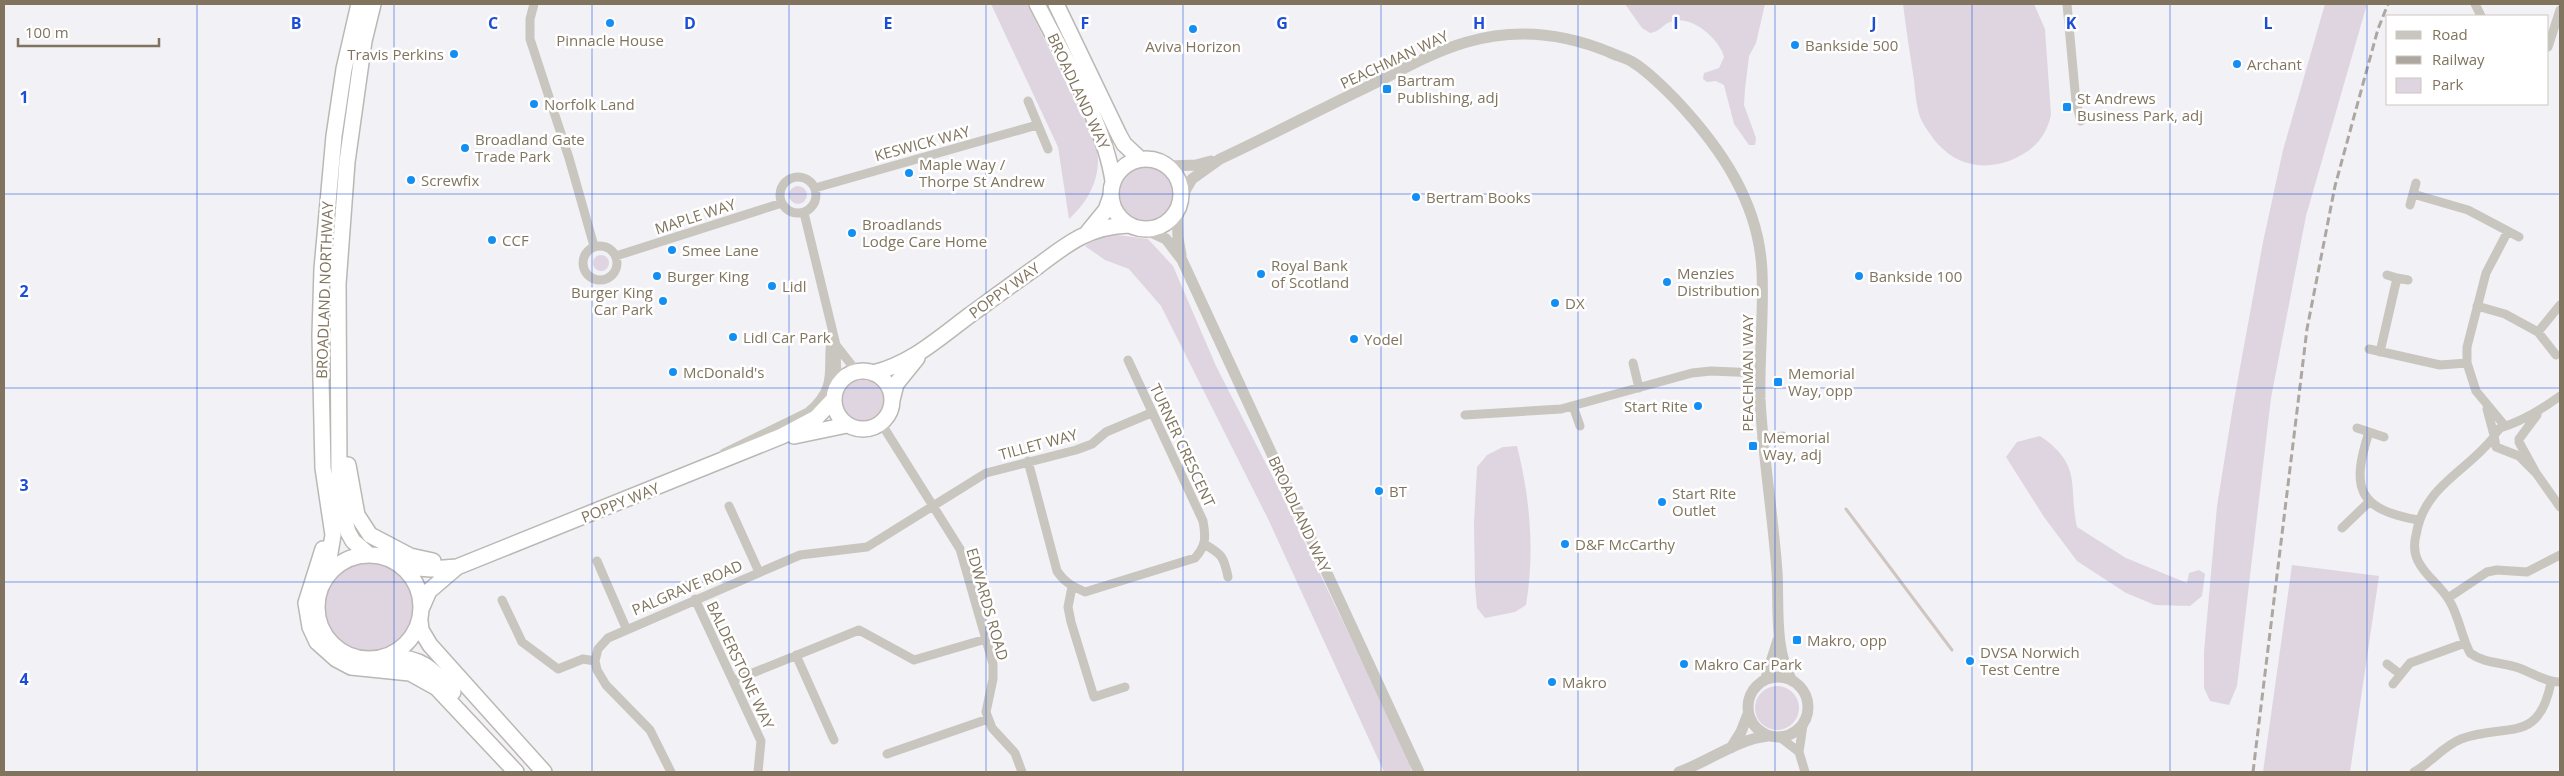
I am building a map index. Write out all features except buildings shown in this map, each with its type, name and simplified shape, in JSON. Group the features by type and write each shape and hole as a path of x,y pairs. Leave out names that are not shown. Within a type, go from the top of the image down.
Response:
{"highway":[{"name":"BROADLAND NORTHWAY","path":"326,577 333,535 323,468 320,335 326,202 344,70 359,4"},
{"name":"BROADLAND NORTHWAY","path":"369,555 353,541 348,532 343,514 339,474 339,257 347,162 364,41 373,4"},
{"path":"356,101 382,4"},
{"name":"BROADLAND WAY","path":"1038,4 1103,138 1111,163 1112,188"},
{"name":"BROADLAND WAY","path":"1056,4 1119,135 1124,144 1140,159"},
{"path":"1140,159 1155,160 1168,166 1178,179 1182,196 1177,212 1170,221 1161,226 1144,229 1129,225 1115,211 1112,188 1125,166 1140,159"},
{"name":"POPPY WAY","path":"1088,232 1106,210 1112,188"},
{"name":"POPPY WAY","path":"865,372 893,368 922,351 1069,243 1088,232 1112,225 1129,225"},
{"name":"POPPY WAY","path":"892,400 896,384 922,351"},
{"path":"865,372 886,384 892,400 886,417 880,423 864,430 847,425 835,410 835,393 850,374 865,372"},
{"path":"339,389 349,477 356,515 370,536 410,556 440,562 557,519 603,508"},
{"name":"POPPY WAY","path":"404,567 432,569 457,567 678,478 782,436 816,418 835,393"},
{"name":"POPPY WAY","path":"782,436 847,425"},
{"path":"323,468 323,550 310,584 306,604 310,627 318,642 336,659 351,666 410,673 438,688 516,772"},
{"path":"523,772 436,672 424,663 409,657 388,656 372,660 355,658 340,651 328,640 320,625 317,609 319,592 326,577 345,561 369,555 394,560 404,567 414,579 420,592 422,630 430,646 544,772"},
{"name":"POPPY WAY","path":"421,614 429,592 457,567"},
{"path":"388,656 408,643 421,614"}],"street":[{"path":"534,4 530,20 530,39 570,158 594,246"},
{"path":"2067,4 2076,102 2081,121"},
{"path":"2549,43 2560,12"},
{"name":"PEACHMAN WAY","path":"1182,196 1192,178 1220,159 1407,67 1466,42 1502,35 1539,34 1570,38 1633,62 1663,86 1713,143 1738,182 1750,212 1760,254 1762,296 1759,373 1762,438 1785,666 1792,681 1806,696 1808,708 1803,724"},
{"path":"1028,101 1048,149"},
{"name":"KESWICK WAY","path":"815,188 1037,125"},
{"name":"PEACHMAN WAY","path":"1168,166 1196,165 1220,159"},
{"path":"800,177 806,179 815,188 814,204 804,213 790,211 782,203 781,190 788,180 800,177"},
{"path":"2410,205 2416,183"},
{"path":"2413,194 2468,210 2519,237"},
{"name":"MAPLE WAY","path":"616,256 782,203"},
{"name":"BROADLAND WAY","path":"1177,212 1178,238 1182,260"},
{"path":"804,213 836,345 835,393"},
{"name":"BROADLAND WAY","path":"1144,229 1166,239 1182,260 1420,771"},
{"path":"2508,231 2486,273 2467,347 2467,363 2474,387 2491,418 2496,447 2503,452 2519,456 2536,473"},
{"path":"594,246 607,247 616,256 618,264 611,276 602,280 591,277 584,269 583,263 586,253 594,246"},
{"path":"2387,275 2408,280"},
{"path":"2380,352 2397,278"},
{"path":"2478,306 2505,314 2538,332 2556,355"},
{"path":"2538,332 2560,306"},
{"path":"678,478 733,448 808,412 817,404 826,391 830,378 829,346 832,333"},
{"path":"836,345 865,372"},
{"path":"2369,350 2440,365 2467,363"},
{"name":"TURNER CRESCENT","path":"1128,360 1204,521 1204,544"},
{"path":"1633,363 1640,388"},
{"path":"1465,415 1545,411 1573,406 1692,373 1711,371 1759,373"},
{"path":"2414,772 2459,740 2525,726 2542,710 2556,682 2520,668 2478,659 2470,653 2448,598 2424,573 2416,557 2414,542 2418,520 2432,494 2479,455 2496,430 2539,412 2560,396"},
{"path":"2485,404 2507,426 2516,431 2536,473 2560,507"},
{"path":"1573,406 1580,426"},
{"name":"TILLET WAY","path":"934,505 986,473 1092,444 1106,432 1151,412"},
{"path":"2479,455 2503,452 2516,447 2539,412"},
{"name":"EDWARDS ROAD","path":"880,423 934,505 960,549 986,639 993,671 986,712 988,719"},
{"path":"2356,428 2384,437"},
{"path":"2369,432 2360,461 2358,475 2361,488 2369,502 2394,514 2418,520"},
{"path":"1762,438 1784,436"},
{"path":"1028,461 1056,571 1064,582 1072,587 1085,592 1195,558 1203,549 1204,544 1220,553 1225,561 1228,577"},
{"path":"2342,528 2369,502"},
{"name":"PALGRAVE ROAD","path":"594,661 598,649 608,638 626,628 800,554 867,547 934,505"},
{"name":"PALGRAVE ROAD","path":"729,506 759,572"},
{"path":"2448,598 2487,572 2497,570 2527,572 2560,555"},
{"name":"PALGRAVE ROAD","path":"597,561 626,628"},
{"path":"1072,587 1068,607 1094,697 1125,687"},
{"name":"BALDERSTONE WAY","path":"695,599 761,741 758,772"},
{"path":"502,600 522,642 558,669 583,659 594,661 606,684 650,730 671,772"},
{"path":"733,681 859,630 914,660 986,639"},
{"name":"PEACHMAN WAY","path":"1731,748 1741,732 1748,714 1751,694 1766,678 1776,651 1780,631"},
{"path":"2394,684 2410,663 2465,643"},
{"path":"796,655 834,740"},
{"path":"2388,664 2400,674"},
{"path":"1766,678 1792,681"},
{"path":"1748,714 1758,730 1768,736"},
{"path":"887,754 988,719 992,728 1015,753 1022,772"},
{"path":"1781,738 1793,733 1803,724"},
{"path":"1803,724 1799,752 1805,772"},
{"path":"1679,772 1708,761 1731,748 1757,737 1781,738 1799,752"}],"green space":[{"path":"991,4 1027,4 1095,141 1098,163 1094,184 1084,203 1069,219 1058,147"},
{"path":"1625,4 1765,4 1756,43 1749,56 1745,89 1744,105 1756,138 1755,145 1749,145 1734,124 1724,85 1716,81 1707,82 1703,79 1704,73 1719,68 1724,57 1717,43 1703,29 1686,21 1670,22 1650,33 1642,28"},
{"path":"1903,4 2034,4 2045,29 2051,115 2046,131 2031,149 2009,161 1997,164 1975,165 1955,158 1938,144 1924,124 1918,110"},
{"path":"2325,4 2367,4 2306,216 2271,398 2237,686 2229,705 2210,701 2204,688 2204,652 2217,506 2263,242 2283,150"},
{"path":"1146,167 1156,169 1165,175 1171,184 1173,194 1171,204 1165,213 1156,219 1146,221 1136,219 1127,213 1121,204 1119,194 1121,184 1127,175 1136,169"},
{"path":"798,186 804,189 807,195 804,201 798,204 792,201 789,195 792,189"},
{"path":"1110,234 1148,239 1173,266 1216,366 1284,499 1407,755 1412,772 1384,772 1269,521 1161,306 1129,269 1105,260 1085,246 1096,238"},
{"path":"601,255 609,263 601,271 593,263"},
{"path":"867,380 875,383 881,389 884,401 881,413 875,419 859,422 851,419 845,413 842,397 845,389 851,383"},
{"path":"2040,436 2054,447 2068,466 2073,487 2077,527 2126,558 2187,583 2189,573 2199,570 2205,574 2202,596 2190,606 2155,605 2126,593 2077,561 2044,517 2006,457 2017,442"},
{"path":"1517,446 1525,485 1530,525 1529,585 1526,605 1515,612 1485,618 1477,608 1475,585 1474,523 1477,467 1487,455 1503,447"},
{"path":"369,563 386,566 401,576 411,591 414,608 411,625 401,640 386,650 369,653 352,650 337,640 327,625 324,608 327,591 337,576 352,566"},
{"path":"2292,565 2379,576 2350,772 2263,772"},
{"path":"1781,686 1793,692 1798,699 1798,717 1793,724 1786,729 1773,730 1765,727 1758,720 1755,704 1758,696 1765,689"}],"waterway":[{"path":"1846,509 1952,650"}],"railway":[{"path":"2253,772 2307,329 2335,186 2378,29 2388,4"}],"place":[{"name":"Pinnacle House","path":"610,23"},
{"name":"Aviva Horizon","path":"1193,29"},
{"name":"Bankside 500","path":"1795,45"},
{"name":"Travis Perkins","path":"454,54"},
{"name":"Archant","path":"2237,64"},
{"name":"Bartram Publishing, adj","path":"1387,89"},
{"name":"Norfolk Land","path":"534,104"},
{"name":"St Andrews Business Park, adj","path":"2067,107"},
{"name":"Broadland Gate Trade Park","path":"465,148"},
{"name":"Maple Way / Thorpe St Andrew","path":"909,173"},
{"name":"Screwfix","path":"411,180"},
{"name":"Bertram Books","path":"1416,197"},
{"name":"Broadlands Lodge Care Home","path":"852,233"},
{"name":"CCF","path":"492,240"},
{"name":"Smee Lane","path":"672,250"},
{"name":"Royal Bank of Scotland","path":"1261,274"},
{"name":"Burger King","path":"657,276"},
{"name":"Bankside 100","path":"1859,276"},
{"name":"Menzies Distribution","path":"1667,282"},
{"name":"Lidl","path":"772,286"},
{"name":"Burger King Car Park","path":"663,301"},
{"name":"DX","path":"1555,303"},
{"name":"Lidl Car Park","path":"733,337"},
{"name":"Yodel","path":"1354,339"},
{"name":"McDonald's","path":"673,372"},
{"name":"Memorial Way, opp","path":"1778,382"},
{"name":"Start Rite","path":"1698,406"},
{"name":"Memorial Way, adj","path":"1753,446"},
{"name":"BT","path":"1379,491"},
{"name":"Start Rite Outlet","path":"1662,502"},
{"name":"D&F McCarthy","path":"1565,544"},
{"name":"Makro, opp","path":"1797,640"},
{"name":"DVSA Norwich Test Centre","path":"1970,661"},
{"name":"Makro Car Park","path":"1684,664"},
{"name":"Makro","path":"1552,682"}]}
